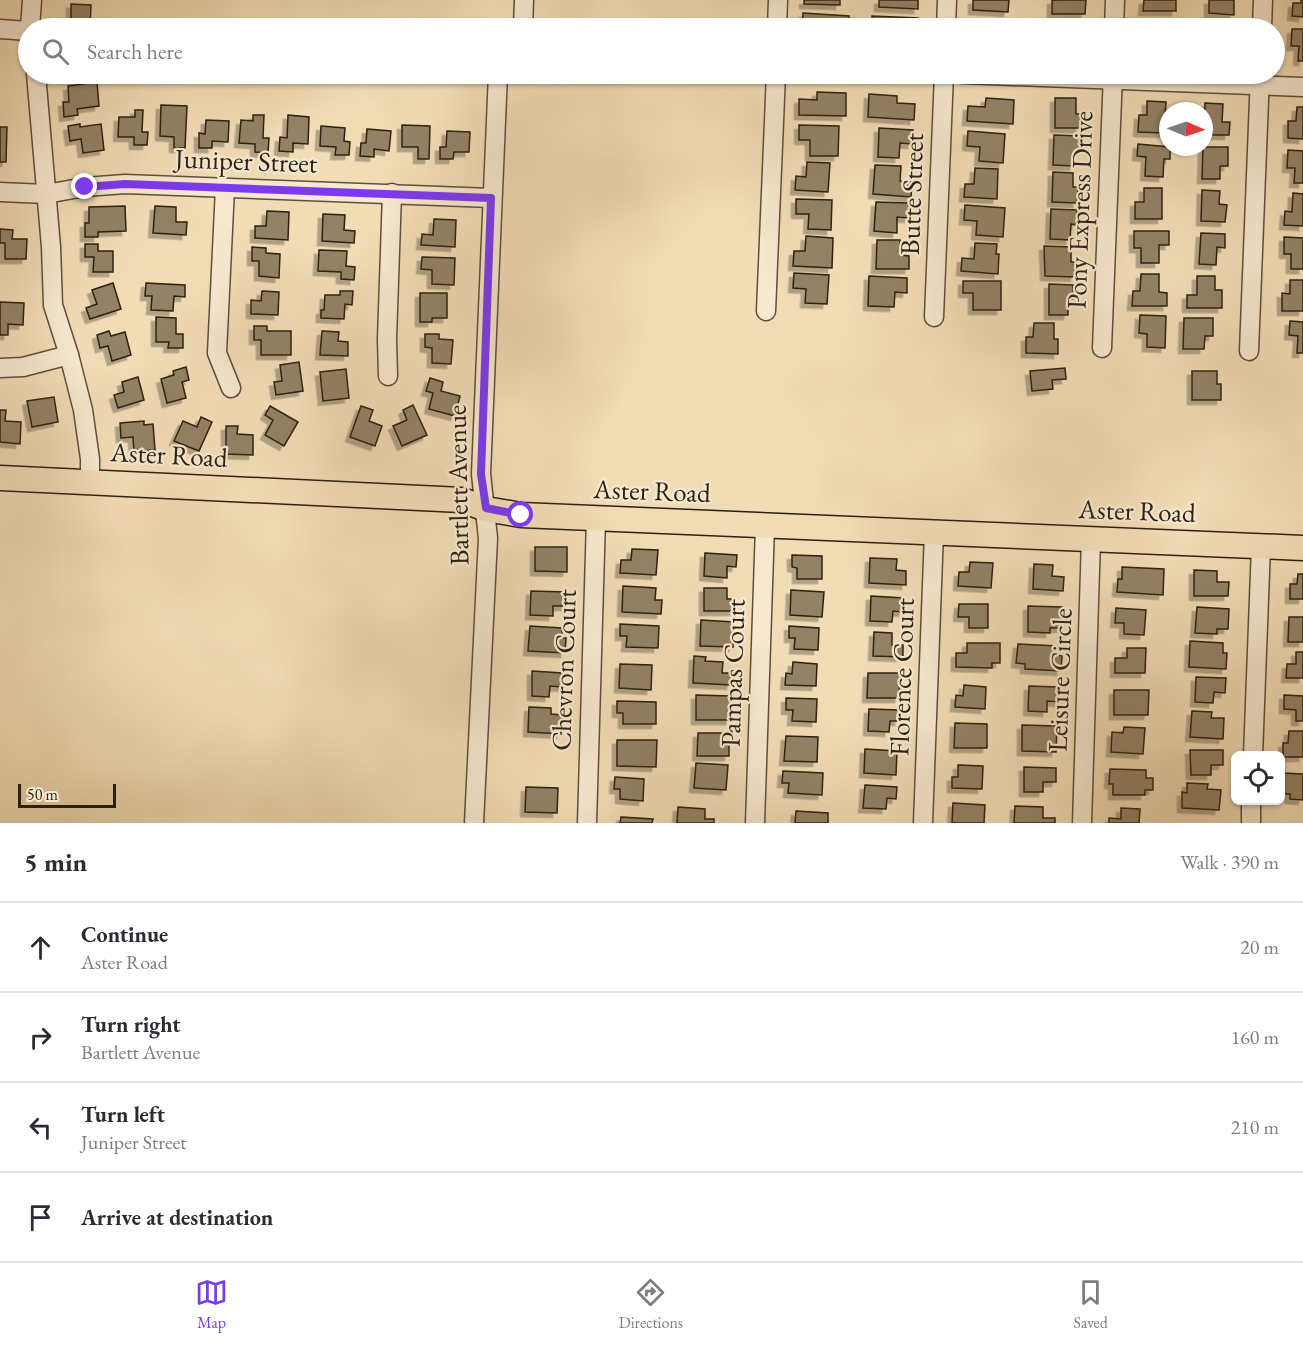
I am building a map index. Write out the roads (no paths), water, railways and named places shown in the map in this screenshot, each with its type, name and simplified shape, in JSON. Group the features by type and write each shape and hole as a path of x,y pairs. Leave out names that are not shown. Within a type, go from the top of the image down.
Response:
{"main road":[{"name":"Aster Road","path":"0,478 462,500 486,508 521,515 1303,548"}],"street":[{"path":"30,18 32,0"},
{"path":"523,18 524,0"},
{"path":"777,18 778,0"},
{"path":"946,18 947,0"},
{"path":"1114,18 1115,0"},
{"path":"1262,18 1263,0"},
{"path":"0,28 18,29"},
{"path":"37,84 51,247 53,305 69,355 86,428 90,481"},
{"name":"Bartlett Avenue","path":"474,823 488,538 481,474 497,84"},
{"path":"766,310 776,84"},
{"name":"Butte Street","path":"934,317 944,84"},
{"name":"Pony Express Drive","path":"1102,348 1112,84"},
{"path":"1249,351 1260,84"},
{"path":"1285,84 1303,87"},
{"name":"Juniper Street","path":"0,192 46,194 85,187 125,184 491,198"},
{"path":"225,188 217,353 231,388"},
{"path":"388,376 387,339 392,193"},
{"path":"0,368 23,367 69,355"},
{"name":"Chevron Court","path":"587,823 596,519"},
{"name":"Pampas Court","path":"755,823 765,526"},
{"name":"Florence Court","path":"923,823 934,532"},
{"name":"Leisure Circle","path":"1082,823 1092,539"},
{"path":"1253,751 1261,546"},
{"path":"1251,805 1251,823"}]}
